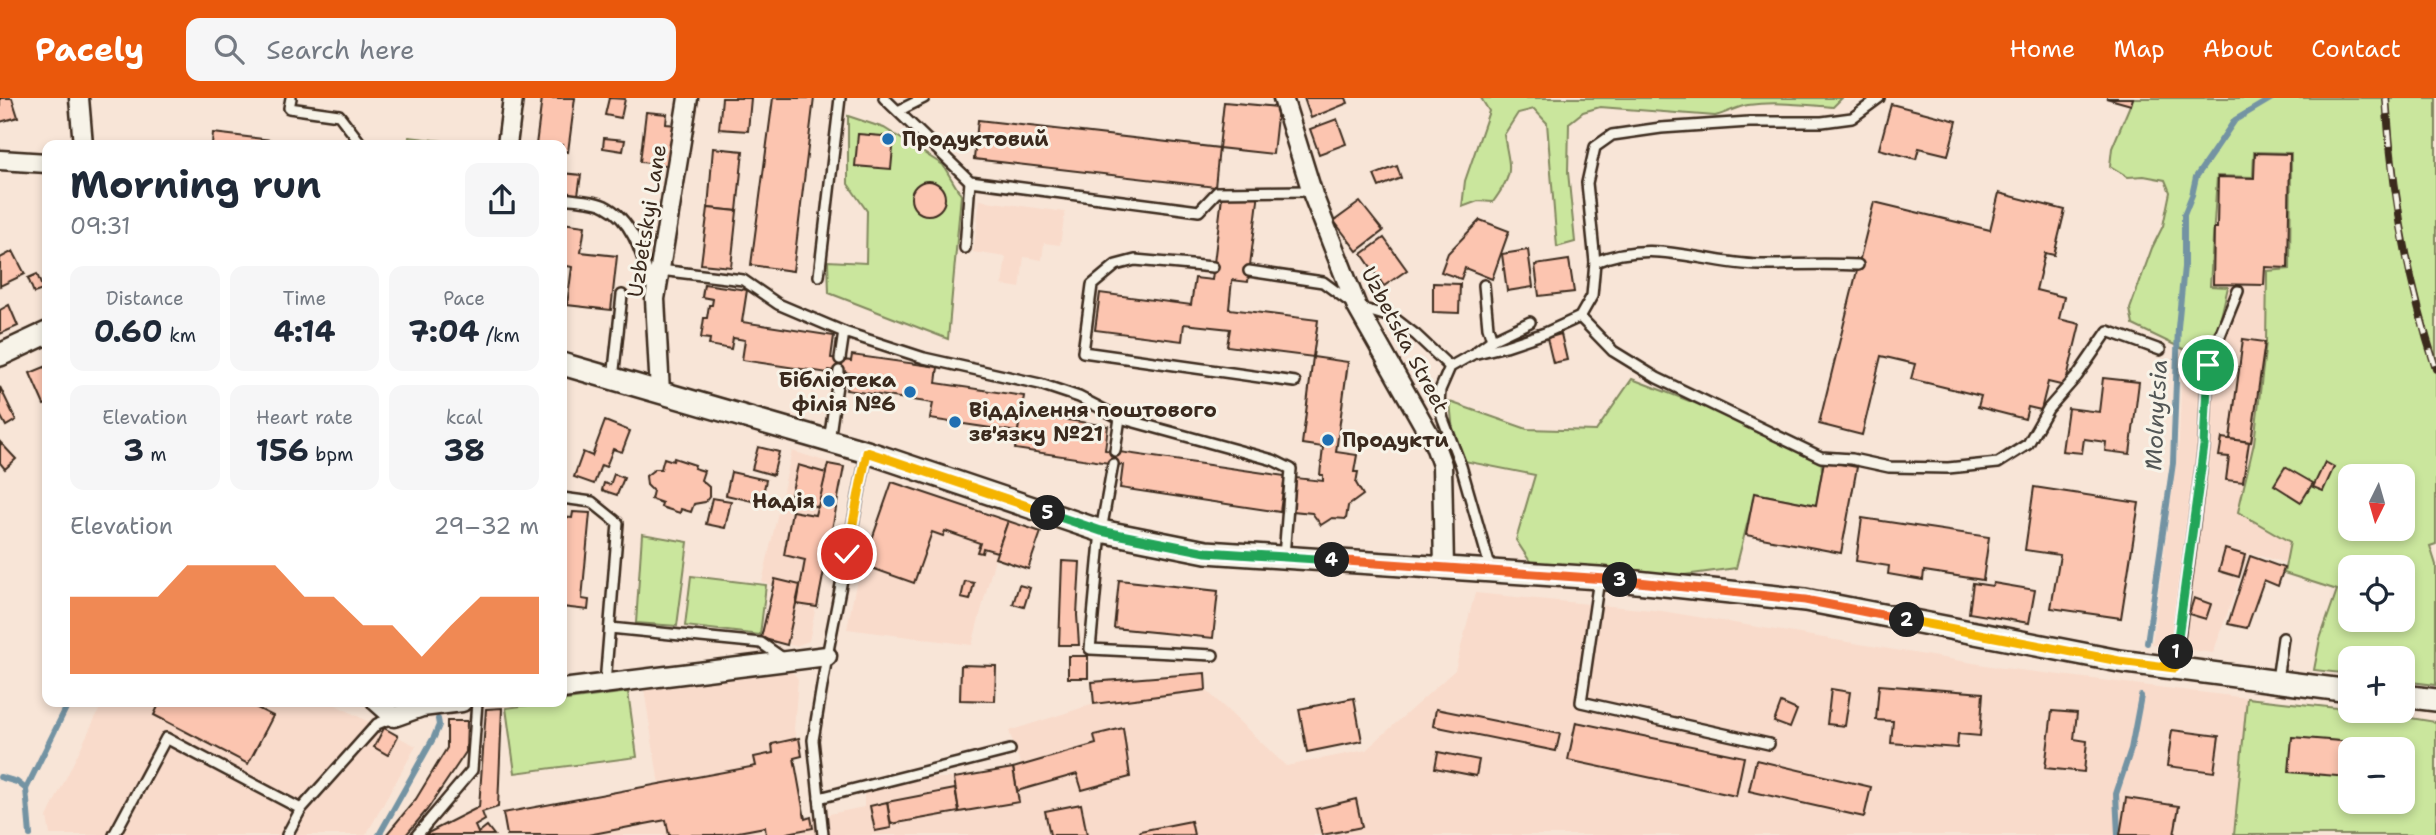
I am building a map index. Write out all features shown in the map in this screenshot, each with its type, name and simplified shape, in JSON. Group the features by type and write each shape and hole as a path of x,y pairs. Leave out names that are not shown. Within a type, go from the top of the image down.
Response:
{"street":[{"path":"79,98 83,140"},
{"path":"508,140 513,98"},
{"name":"Uzbetskyi Lane","path":"660,392 655,299 688,98"},
{"name":"Uzbetska Street","path":"1283,98 1312,191 1357,307 1434,443 1442,465 1444,568"},
{"path":"0,160 42,163"},
{"path":"0,355 42,335"},
{"path":"567,365 867,452 1101,531 1206,552 1599,578 1805,600 2119,661 2338,690"},
{"path":"567,688 827,656"},
{"path":"2415,697 2436,700"},
{"path":"383,707 394,717 416,707"}],"lane":[{"path":"291,98 289,108 339,115 358,140"},
{"path":"819,276 839,98"},
{"path":"884,98 971,181 1199,211 1217,192 1282,189 1312,191"},
{"path":"898,111 924,98"},
{"path":"1472,354 1545,333 1580,317 1592,296 1595,262 1587,183 1589,167 1595,147 1612,135 1688,126 1749,122 1822,122 1852,118 1879,98"},
{"path":"965,248 971,181"},
{"path":"567,199 604,205 624,220 640,249 655,299"},
{"path":"1595,262 1614,254 1660,250 1760,265 1858,265"},
{"path":"1213,267 1135,260 1116,265 1093,285 1083,352 1295,382"},
{"path":"660,270 743,280 778,304 844,332 924,358 1053,388 1079,397 1120,418 1273,460 1291,469 1284,557"},
{"path":"1249,271 1323,282 1357,307 1394,317 1450,367"},
{"path":"1484,285 1492,340"},
{"path":"2175,668 2204,446 2208,365 2238,291"},
{"path":"613,379 622,295"},
{"path":"1580,317 1613,351 1657,378 1821,457 1852,458 1889,467 1948,468 1998,463 2028,444 2048,409 2077,376 2108,331 2160,350"},
{"path":"1491,570 1461,466 1439,405 1440,390 1450,367 1492,340 1530,322"},
{"path":"840,359 844,332"},
{"path":"829,441 839,371"},
{"path":"1115,451 1120,418"},
{"path":"823,835 813,740 867,452"},
{"path":"1114,464 1101,531 1090,649 1213,655"},
{"path":"567,499 592,502 618,523 605,684"},
{"path":"1599,578 1581,702 1769,744"},
{"path":"610,628 761,643 788,661"},
{"path":"2276,682 2283,638"},
{"path":"417,835 472,770 477,707"},
{"path":"287,835 301,810 377,724 394,717"},
{"path":"114,835 166,738 301,810"},
{"path":"819,798 1010,750"}],"shaded area":[{"path":"2253,152 2291,153 2290,269 2267,271 2266,342 2254,443 2238,512 2290,542 2286,563 2249,553 2213,653 2152,644 2179,440 2183,349 2201,352 2217,334 2228,287 2210,286 2217,176"},
{"path":"980,200 1065,212 1060,245 1044,243 1042,260 1024,257 1020,288 1002,285 1006,257 973,252"},
{"path":"792,451 844,467 809,641 796,646 761,638 774,586 762,582"},
{"path":"892,482 1008,521 995,558 972,645 847,629 855,589"},
{"path":"1475,593 1662,611 2003,668 2247,698 2234,835 507,835 503,813 659,784 644,689 791,670 798,679 794,729 796,739 799,738 802,756 794,758 805,819 864,807 864,792 926,778 954,778 1021,766 1009,731 1094,704 1206,690 1286,766 1366,750 1455,670"},
{"path":"101,707 340,707 416,746 366,835 50,835 47,817"}],"green space":[{"path":"1481,98 1842,98 1833,107 1759,104 1715,116 1600,107 1583,112 1569,123 1568,172 1575,242 1557,247 1547,123 1534,109 1518,113 1504,135 1508,177 1493,202 1478,201 1462,207 1465,181 1489,111"},
{"path":"2133,98 2436,98 2436,544 2430,546 2436,565 2436,685 2415,682 2415,646 2338,646 2338,673 2314,670 2320,639 2337,590 2284,573 2290,542 2238,512 2254,443 2266,342 2267,271 2290,269 2291,153 2254,152 2253,177 2217,176 2210,286 2228,287 2217,334 2209,347 2201,352 2183,349 2133,325 2130,309 2163,226 2170,192 2165,180 2144,176 2128,177 2110,166 2112,148"},
{"path":"848,116 884,128 943,165 961,195 948,339 829,293 828,261 866,263 867,211 848,184"},
{"path":"409,137 434,140 409,140"},
{"path":"1632,379 1760,428 1821,457 1822,471 1816,505 1755,493 1736,568 1677,576 1533,566 1516,540 1535,475 1464,461 1453,432 1450,402 1527,429 1596,431"},
{"path":"642,534 688,542 677,626 636,623"},
{"path":"691,576 766,585 760,635 685,626"},
{"path":"628,692 637,757 515,773 506,708 567,707 567,700"},
{"path":"2247,698 2338,708 2338,723 2415,723 2415,719 2436,722 2436,835 2234,835"}],"building":[{"path":"0,98 12,98 18,117 0,122"},
{"path":"542,98 575,98 568,152 567,140 537,140"},
{"path":"609,98 625,99 621,118 605,115"},
{"path":"722,98 751,98 748,131 719,129"},
{"path":"773,98 814,98 793,271 751,265"},
{"path":"1304,98 1346,98 1348,103 1311,118"},
{"path":"2106,98 2133,98 2131,105"},
{"path":"1224,102 1278,107 1273,154 1219,148"},
{"path":"1891,104 1957,121 1948,155 1919,148 1916,159 1879,149"},
{"path":"646,112 667,114 666,124 678,125 673,166 640,162"},
{"path":"1337,119 1346,144 1319,154 1310,129"},
{"path":"978,120 1219,148 1215,187 974,159"},
{"path":"213,133 272,140 212,140"},
{"path":"858,134 894,137 891,169 855,166"},
{"path":"604,138 625,140 623,151 603,148"},
{"path":"713,148 743,151 737,211 708,208"},
{"path":"2255,153 2290,154 2288,268 2265,267 2264,285 2213,284 2218,177 2254,178"},
{"path":"1397,166 1401,178 1379,187 1374,175"},
{"path":"567,174 581,175 578,195 567,194"},
{"path":"928,181 940,186 945,198 940,210 928,215 916,210 911,198 916,186"},
{"path":"1223,188 1259,192 1248,282 1232,280 1229,309 1318,320 1313,357 1227,346 1230,329 1184,324 1182,341 1095,330 1100,293 1191,305 1195,278 1212,280"},
{"path":"1999,193 2065,210 2054,255 2045,253 2036,290 2064,297 2059,319 2080,324 2065,386 2048,382 2041,410 2028,407 2025,419 1978,407 1981,396 1911,379 1915,364 1881,356 1862,435 1819,424 1874,202 1990,230"},
{"path":"1360,202 1383,231 1357,251 1334,221"},
{"path":"708,208 737,211 731,267 701,264"},
{"path":"1480,220 1509,231 1492,279 1465,268 1461,279 1441,272 1448,253"},
{"path":"567,224 585,226 581,252 617,256 611,310 567,305 572,267 567,266"},
{"path":"1384,238 1407,270 1384,286 1362,254"},
{"path":"1528,250 1533,287 1507,291 1502,254"},
{"path":"13,251 25,274 0,286 0,258"},
{"path":"1569,260 1574,292 1539,296 1535,265"},
{"path":"37,274 42,290 34,293 28,278"},
{"path":"1433,283 1460,284 1459,313 1433,312"},
{"path":"704,284 747,290 742,322 834,336 831,358 851,361 852,355 938,367 936,383 1024,396 1018,432 930,419 933,403 846,390 849,373 829,370 828,373 742,360 745,340 733,338 731,349 709,345 710,339 701,338 704,318 707,318 713,299 702,297"},
{"path":"9,305 18,326 0,334 0,310"},
{"path":"1561,334 1567,360 1553,363 1547,338"},
{"path":"2243,339 2265,342 2251,442 2230,439"},
{"path":"1313,357 1348,362 1336,452 1357,455 1354,472 1358,472 1356,483 1363,495 1348,506 1346,519 1332,518 1321,525 1312,513 1293,511 1296,478 1323,481 1323,475 1320,475 1323,447 1302,444"},
{"path":"42,368 42,400 30,373"},
{"path":"2103,378 2139,382 2130,454 2105,451 2106,442 2084,439 2082,453 2062,451 2068,408 2099,412"},
{"path":"0,387 16,420 6,426 0,415"},
{"path":"1021,413 1108,426 1105,450 1285,476 1280,512 1120,488 1123,465 1015,449"},
{"path":"605,421 630,431 622,452 613,449 606,467 601,465 594,484 574,477 583,452 592,456"},
{"path":"2222,438 2249,442 2243,482 2226,480 2229,457 2219,456"},
{"path":"0,442 16,459 5,469 0,463"},
{"path":"758,447 779,452 773,475 752,469"},
{"path":"664,458 673,461 674,458 704,471 701,480 709,487 709,497 705,502 694,504 691,512 681,509 680,513 661,507 662,503 651,499 653,491 647,485 646,476 655,469 661,469"},
{"path":"1824,461 1857,467 1841,553 1746,535 1754,493 1816,505"},
{"path":"2325,462 2334,467 2323,491 2313,487"},
{"path":"828,464 844,467 817,607 797,604 805,560 784,555 792,511 815,515"},
{"path":"798,465 826,473 818,507 790,499"},
{"path":"2285,467 2313,483 2301,502 2274,485"},
{"path":"731,472 766,480 761,503 726,495"},
{"path":"614,474 624,478 617,495 602,490 604,483 610,485"},
{"path":"892,482 1008,521 997,552 983,548 982,553 977,552 980,543 945,531 943,536 932,532 914,583 863,565"},
{"path":"2034,487 2139,503 2121,618 2051,608 2060,555 2025,550"},
{"path":"712,498 731,501 725,528 706,524"},
{"path":"573,512 590,513 582,599 589,600 588,610 567,608 567,518 572,518"},
{"path":"1862,518 1989,537 1983,580 1924,571 1923,580 1888,574 1889,566 1856,561"},
{"path":"1008,521 1041,532 1028,569 995,558"},
{"path":"2225,549 2245,555 2239,577 2219,571"},
{"path":"2250,556 2284,568 2278,586 2264,580 2247,628 2228,624"},
{"path":"1062,561 1080,562 1077,615 1079,645 1059,645"},
{"path":"775,579 800,585 787,645 761,638"},
{"path":"1119,580 1218,591 1213,638 1114,628"},
{"path":"965,581 974,583 970,600 961,598"},
{"path":"1973,583 1992,586 1993,583 2035,590 2029,623 1969,613"},
{"path":"1019,585 1030,588 1024,607 1013,604"},
{"path":"2194,598 2211,604 2206,619 2189,614"},
{"path":"1068,656 1088,656 1088,678 1068,678"},
{"path":"961,665 996,666 995,701 960,700"},
{"path":"1205,673 1206,690 1094,704 1092,682"},
{"path":"1879,685 1983,693 1980,736 1958,734 1957,748 1891,743 1893,721 1876,720"},
{"path":"1831,689 1850,692 1845,726 1827,724"},
{"path":"1354,698 1362,741 1307,752 1299,709"},
{"path":"1781,703 1797,710 1790,728 1774,722"},
{"path":"158,707 255,707 273,716 248,764 154,715"},
{"path":"502,708 498,807 482,812 485,820 475,826 478,833 487,826 494,835 424,835 479,807 486,709"},
{"path":"1436,709 1560,734 1556,751 1433,726"},
{"path":"2052,711 2077,713 2074,739 2087,741 2084,772 2045,768"},
{"path":"447,721 467,721 466,752 427,810 406,835 386,835 416,799 447,748"},
{"path":"1576,722 1744,757 1736,796 1568,760"},
{"path":"384,728 398,736 388,755 374,747"},
{"path":"1123,728 1130,777 1082,790 1077,774 1017,791 1013,768 1096,744 1094,735"},
{"path":"2172,730 2219,736 2214,772 2167,766"},
{"path":"2292,737 2338,741 2338,776 2289,772"},
{"path":"799,738 802,756 794,758 805,819 811,817 813,828 787,835 766,835 765,827 722,835 669,835 666,820 588,835 507,835 503,813 756,766 754,757 773,753 772,744"},
{"path":"1438,752 1479,760 1476,776 1435,768"},
{"path":"1756,760 1871,787 1864,817 1749,791"},
{"path":"1013,768 1019,802 959,812 954,778"},
{"path":"955,789 959,812 891,824 887,802"},
{"path":"2126,798 2179,806 2174,835 2120,835"},
{"path":"1356,799 1362,827 1322,835 1316,809"},
{"path":"887,802 891,828 875,831 870,806"},
{"path":"1081,804 1087,835 1050,835 1045,811"},
{"path":"1191,821 1194,835 1141,835 1140,831"}],"waterway":[{"name":"Molnytsia","path":"2147,643 2173,463 2178,327 2184,267 2184,215 2196,177 2235,120 2272,98"},
{"path":"2118,835 2116,794 2131,749 2141,696"},
{"path":"30,835 26,789 67,707"},
{"path":"379,835 434,737 439,725 438,719"},
{"path":"0,777 17,782 26,789"}],"railway":[{"path":"2386,98 2402,235 2436,369"}],"place":[{"name":"Продуктовий","path":"888,139"},
{"name":"Бібліотека філія №6","path":"910,392"},
{"name":"Відділення поштового зв'язку №21","path":"955,422"},
{"name":"Продукти","path":"1328,440"},
{"name":"Надія","path":"829,501"}],"route":[{"path":"847,554 867,452 1101,531 1206,552 1599,578 1805,600 2119,661 2175,668 2204,446 2208,365"}]}
